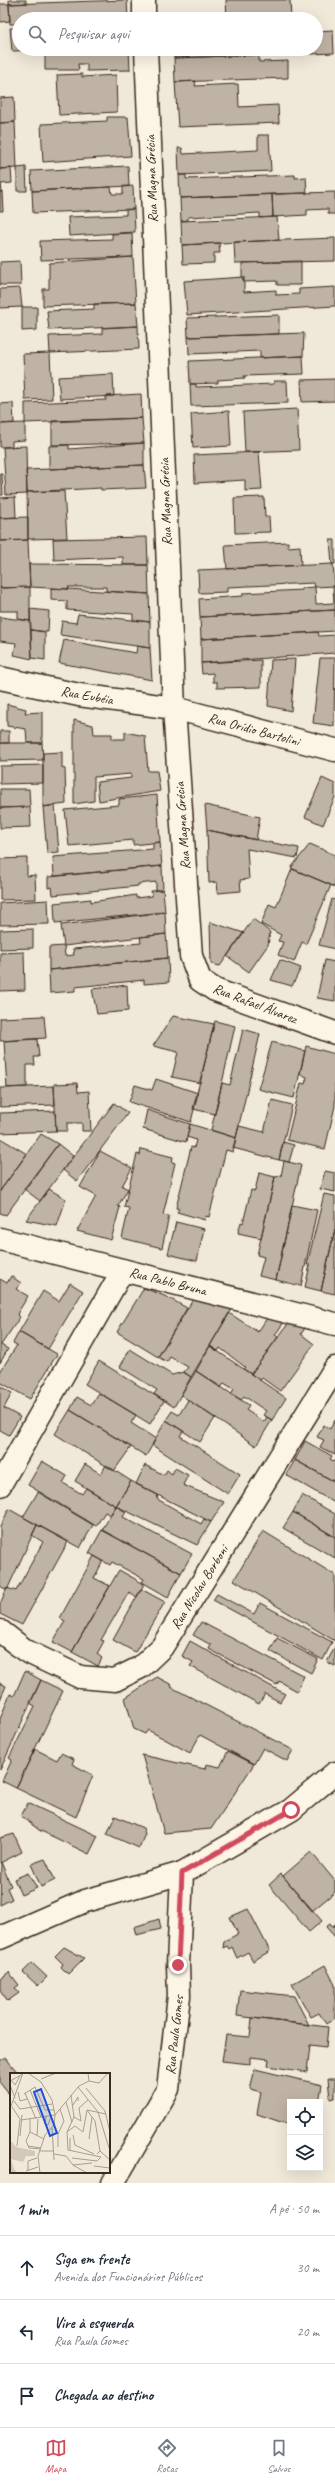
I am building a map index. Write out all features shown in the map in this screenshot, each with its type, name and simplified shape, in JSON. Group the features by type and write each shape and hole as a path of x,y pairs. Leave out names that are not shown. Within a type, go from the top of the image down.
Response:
{"street":[{"path":"144,0 144,12"},
{"name":"Rua Magna Grécia","path":"146,56 174,708 191,956"},
{"name":"Rua Eubéia","path":"0,678 79,695 174,708"},
{"name":"Rua Orídio Bartolini","path":"174,708 335,750"},
{"name":"Rua Rafael Álvarez","path":"191,956 200,980 215,990 335,1033"},
{"name":"Rua Pablo Bruna","path":"0,1239 335,1324"},
{"path":"0,1485 123,1270"},
{"name":"Rua Nicolau Borboni","path":"0,1631 26,1651 80,1677 115,1680 141,1667 162,1647 335,1368"},
{"path":"0,1938 85,1901 182,1873 291,1810 335,1773"},
{"name":"Rua Paula Gomes","path":"113,2183 168,2089 179,1996 178,1965 182,1873"}],"building":[{"path":"9,0 26,0 26,3 9,4"},
{"path":"127,0 128,12 12,12 12,24 10,24 9,4"},
{"path":"226,0 290,0 291,12 227,12"},
{"path":"0,4 9,4 10,21 0,22"},
{"path":"10,28 12,28 12,51"},
{"path":"333,30 334,53 323,53 323,31"},
{"path":"45,56 129,56 130,70 87,71 87,64 78,64 79,70 45,70"},
{"path":"174,56 227,56 174,58"},
{"path":"259,56 259,62 288,61 288,78 175,82 174,58"},
{"path":"82,74 82,77 116,75 117,112 59,115 57,75"},
{"path":"196,81 195,86 238,84 239,107 278,105 279,123 178,127 175,82"},
{"path":"14,97 15,122 0,123 0,98"},
{"path":"107,117 128,117 131,156 43,162 41,124 107,121"},
{"path":"15,122 17,168 0,169 0,123"},
{"path":"258,135 269,135 271,171 179,175 178,148 182,148 183,154 258,150"},
{"path":"128,166 129,186 32,191 31,171"},
{"path":"26,167 27,191 17,191 17,168"},
{"path":"11,168 12,183 1,184 2,192 0,192 0,169"},
{"path":"179,175 186,175 186,179 295,175 295,178 306,177 307,193 180,198"},
{"path":"133,186 134,209 33,213 32,191 111,187 112,194 123,194 123,187"},
{"path":"0,192 2,192 3,211 0,211"},
{"path":"335,192 335,214 328,214 328,209 307,210 307,215 273,217 272,194"},
{"path":"272,194 273,217 260,218 260,213 188,217 188,220 181,221 180,198"},
{"path":"134,209 135,232 69,236 68,217 126,215 126,210"},
{"path":"277,217 279,240 182,245 181,221"},
{"path":"132,233 133,257 41,260 40,241 112,239 112,234"},
{"path":"335,238 335,261 235,263 234,242"},
{"path":"219,243 220,253 214,253 214,263 183,264 182,245"},
{"path":"133,257 136,303 43,306 43,289 49,289 49,263"},
{"path":"20,261 21,285 0,285 0,262"},
{"path":"301,261 301,285 277,285 277,281 244,282 242,277 242,263"},
{"path":"244,277 244,292 276,290 276,295 299,294 299,289 335,287 335,306 187,315 184,281"},
{"path":"20,288 22,307 0,308 0,289"},
{"path":"136,303 138,326 49,330 47,311 94,309 94,304"},
{"path":"22,307 37,307 37,330 22,331"},
{"path":"279,315 279,334 188,337 187,318"},
{"path":"138,326 139,349 50,353 49,336 102,334 102,328"},
{"path":"304,333 303,356 260,358 260,351 189,354 188,337"},
{"path":"50,353 52,399 25,400 23,354"},
{"path":"303,356 304,374 244,376 245,378 218,380 218,383 190,384 189,361"},
{"path":"113,374 114,396 60,399 58,377"},
{"path":"335,379 335,401 302,402 301,380"},
{"path":"274,381 287,381 288,403 191,406 190,384 196,384 196,387 274,384"},
{"path":"141,394 142,418 25,423 25,403 106,400 106,396"},
{"path":"13,403 14,423 0,424 0,404"},
{"path":"297,409 299,450 245,452 243,412"},
{"path":"229,411 231,446 193,448 191,414"},
{"path":"142,418 144,443 52,445 52,421"},
{"path":"25,423 25,440 12,441 12,447 0,447 0,424"},
{"path":"144,443 144,465 49,469 49,446 69,445 69,449"},
{"path":"26,446 27,494 6,495 3,447"},
{"path":"259,452 262,490 245,491 245,480 195,483 194,455"},
{"path":"144,465 146,488 101,490 101,488 27,492 26,470"},
{"path":"0,474 2,474 3,495 0,495"},
{"path":"64,491 67,538 28,539 27,492"},
{"path":"15,497 16,517 0,518 0,498"},
{"path":"264,497 265,517 269,517 270,532 235,533 234,498"},
{"path":"28,517 28,540 0,541 0,518"},
{"path":"147,537 148,565 123,565 123,557 54,560 53,539"},
{"path":"28,540 30,587 0,588 0,541"},
{"path":"330,540 335,540 335,564 332,564"},
{"path":"288,542 288,547 300,546 301,565 227,569 225,545"},
{"path":"29,564 148,565 149,594 106,591 106,587 68,587 69,589 30,587"},
{"path":"333,564 335,586 315,587 314,583 227,587 227,592 199,593 198,570"},
{"path":"333,586 335,586 335,610 200,617 199,599 243,596 243,593 302,590 302,588 315,587 316,604 334,603"},
{"path":"30,587 30,621 18,619 18,611 0,611 0,588"},
{"path":"51,588 149,594 150,622 133,620 133,614 67,610 67,601 51,600"},
{"path":"30,609 49,611 48,632 31,630"},
{"path":"335,610 335,631 201,639 200,617"},
{"path":"78,614 150,622 150,648 60,635 62,621 76,623"},
{"path":"0,617 30,621 32,659 14,655 16,643 0,641"},
{"path":"31,630 45,632 45,660 32,658"},
{"path":"318,632 319,636 335,635 335,653 201,663 201,639"},
{"path":"64,640 136,653 137,646 150,648 152,680 59,663"},
{"path":"320,658 335,658 334,726 313,723"},
{"path":"295,659 291,711 268,706 271,660"},
{"path":"261,660 261,687 217,688 217,682 213,682 213,673 202,674 201,663"},
{"path":"7,704 26,709 25,713 42,712 42,743 27,743 26,729 7,726"},
{"path":"74,720 93,725 94,734 112,734 112,739 125,739 125,732 145,736 148,771 157,771 160,791 99,801 97,782 131,778 131,774 94,777 94,801 74,804"},
{"path":"0,731 9,731 9,743 0,743"},
{"path":"0,743 42,743 43,760 0,761"},
{"path":"62,752 62,768 65,769 66,804 43,807 43,753"},
{"path":"43,765 43,783 0,784 0,766"},
{"path":"322,778 335,784 335,797 323,825 305,817"},
{"path":"0,789 29,789 30,807 0,808"},
{"path":"157,795 160,842 133,845 133,840 69,846 65,810 119,805 119,799"},
{"path":"55,805 59,852 47,853 43,807"},
{"path":"205,805 260,817 256,840 207,830"},
{"path":"30,807 31,827 0,828 0,808"},
{"path":"207,830 299,848 297,858 247,849 249,879 240,880 241,891 218,893 217,882 209,883"},
{"path":"160,842 162,866 54,876 53,857 153,849 153,843"},
{"path":"310,844 335,855 335,887 291,868"},
{"path":"27,858 27,876 35,875 36,899 0,900 0,859"},
{"path":"162,866 163,890 156,890 156,882 138,884 138,886 53,895 52,887 48,888 48,877"},
{"path":"292,869 331,885 306,944 302,942 294,962 278,955 283,942 278,941 281,935 261,924 269,904 276,907"},
{"path":"163,890 165,912 55,923 54,903 91,899 91,902 136,895 136,898 152,896 151,891"},
{"path":"332,899 335,900 335,949 319,945"},
{"path":"48,900 49,924 0,925 0,903"},
{"path":"165,912 166,934 64,946 61,925"},
{"path":"253,919 270,932 268,945 249,972 227,956"},
{"path":"210,922 244,933 220,966 211,964"},
{"path":"33,929 33,948 0,949 0,930"},
{"path":"166,934 168,958 49,970 49,947 64,946 65,956 74,955 73,949 141,943 140,937"},
{"path":"24,952 25,990 0,991 0,953"},
{"path":"168,958 169,982 144,984 144,980 75,987 75,991 50,993 49,970"},
{"path":"280,960 301,968 292,986 271,980"},
{"path":"325,960 335,962 335,1001 317,998"},
{"path":"127,985 128,1011 97,1014 92,989"},
{"path":"44,1016 46,1038 0,1041 0,1018"},
{"path":"173,1016 214,1024 200,1083 172,1077 178,1052 153,1046"},
{"path":"215,1021 235,1026 215,1114 193,1109"},
{"path":"243,1029 260,1034 236,1138 211,1130 222,1083 230,1085"},
{"path":"37,1039 39,1057 34,1057 35,1065 27,1065 27,1087 7,1088 4,1041"},
{"path":"272,1042 305,1051 294,1098 258,1089"},
{"path":"306,1046 335,1054 335,1106 325,1149 287,1140 301,1083 305,1084 307,1077 300,1074"},
{"path":"156,1079 198,1093 191,1122 129,1102 135,1085 152,1090"},
{"path":"77,1083 78,1092 89,1091 91,1131 82,1131 82,1123 67,1123 67,1131 56,1131 54,1084"},
{"path":"54,1086 55,1105 0,1107 0,1088"},
{"path":"272,1100 292,1105 279,1160 233,1148 239,1126 264,1132"},
{"path":"114,1103 128,1113 77,1181 63,1170"},
{"path":"147,1110 190,1124 186,1142 143,1129"},
{"path":"55,1111 56,1131 0,1133 0,1113"},
{"path":"190,1124 236,1138 233,1152 226,1150 209,1217 206,1216 205,1220 177,1212 179,1209 176,1208 191,1147 194,1148 196,1140 187,1137"},
{"path":"41,1134 58,1144 6,1215 0,1213 0,1191"},
{"path":"0,1138 27,1154 0,1191"},
{"path":"283,1142 294,1145 289,1162 279,1160"},
{"path":"58,1144 73,1156 40,1201 24,1189"},
{"path":"141,1149 173,1157 172,1162 175,1163 163,1215 169,1216 162,1248 122,1238 129,1208 124,1207 137,1154 140,1155"},
{"path":"100,1151 132,1168 122,1186 128,1189 118,1206 120,1207 111,1240 77,1231 96,1196 80,1187"},
{"path":"284,1161 301,1165 276,1280 259,1276 264,1257 257,1255 275,1177 281,1176"},
{"path":"325,1171 335,1173 335,1192 320,1189"},
{"path":"259,1173 275,1177 261,1238 238,1233 241,1222 243,1223 251,1190 255,1191"},
{"path":"49,1189 66,1199 57,1226 26,1220"},
{"path":"324,1194 335,1196 335,1229 321,1291 305,1287 310,1265 307,1265"},
{"path":"292,1205 317,1210 301,1286 276,1280"},
{"path":"176,1222 204,1229 197,1261 168,1254"},
{"path":"335,1229 335,1294 321,1291"},
{"path":"11,1276 21,1283 16,1289 28,1296 17,1314 20,1317 1,1345 8,1349 0,1363 0,1279 7,1283"},
{"path":"70,1283 83,1291 48,1349 19,1332 43,1291 59,1301"},
{"path":"144,1288 167,1297 187,1308 158,1357 117,1332"},
{"path":"194,1298 232,1309 191,1377 184,1372 188,1367 170,1357 167,1362 158,1357"},
{"path":"229,1313 258,1332 267,1318 284,1322 275,1335 278,1337 251,1374 243,1369 245,1367 220,1348 218,1351 210,1346"},
{"path":"288,1324 305,1328 301,1334 314,1344 280,1391 262,1378 260,1380 251,1374"},
{"path":"19,1332 57,1354 30,1399 0,1382 0,1372 17,1345 13,1343"},
{"path":"210,1346 286,1398 272,1420 263,1415 266,1411 244,1396 241,1400 231,1394 234,1389 224,1383 221,1388 196,1371"},
{"path":"130,1349 172,1375 183,1372 191,1377 174,1407 154,1394 157,1390 120,1367"},
{"path":"99,1361 164,1401 150,1424 85,1384"},
{"path":"196,1371 249,1405 246,1410 264,1422 267,1417 272,1420 256,1446 181,1395"},
{"path":"0,1386 12,1393 4,1408 20,1417 9,1435 0,1430"},
{"path":"99,1393 136,1415 131,1423 156,1439 146,1456 70,1410 77,1397 91,1405"},
{"path":"188,1400 215,1418 200,1442 166,1420 172,1411 179,1415"},
{"path":"70,1410 131,1447 114,1471 55,1434"},
{"path":"166,1420 183,1431 180,1436 240,1474 228,1494 152,1445"},
{"path":"335,1420 335,1455 320,1447 324,1440 317,1437 324,1425 330,1429"},
{"path":"305,1441 332,1456 330,1459 335,1462 335,1482 295,1460"},
{"path":"295,1460 335,1482 335,1503 286,1475"},
{"path":"42,1461 67,1476 63,1483 82,1494 86,1488 116,1506 110,1515 105,1512 96,1526 28,1485"},
{"path":"85,1464 101,1474 106,1465 131,1481 116,1506 75,1481"},
{"path":"145,1465 164,1475 167,1470 172,1474 175,1468 188,1475 183,1485 224,1502 211,1522 136,1484"},
{"path":"131,1481 158,1495 157,1499 201,1524 204,1519 211,1522 197,1545 116,1506"},
{"path":"38,1492 93,1525 80,1548 23,1517"},
{"path":"302,1495 335,1514 335,1537 293,1512"},
{"path":"116,1506 126,1512 123,1517 192,1554 181,1573 102,1530"},
{"path":"9,1509 37,1525 7,1590 0,1586 0,1527"},
{"path":"293,1512 335,1537 335,1558 283,1528"},
{"path":"37,1525 68,1542 22,1625 0,1614 0,1604 7,1588 16,1591 43,1542 32,1535"},
{"path":"102,1530 181,1573 168,1597 142,1582 144,1579 112,1562 110,1565 89,1553"},
{"path":"263,1531 335,1575 335,1641 234,1580"},
{"path":"94,1556 103,1561 94,1578 110,1586 72,1652 53,1642 65,1621 60,1618"},
{"path":"119,1570 144,1584 137,1597 129,1592 101,1640 104,1641 97,1654 102,1658 98,1666 72,1652"},
{"path":"141,1589 165,1602 135,1652 113,1640"},
{"path":"217,1594 254,1614 260,1603 332,1642 323,1660 213,1600"},
{"path":"201,1622 304,1676 297,1691 279,1681 277,1685 209,1649 211,1645 193,1635"},
{"path":"277,1638 318,1659 311,1673 270,1651"},
{"path":"190,1641 285,1694 280,1702 265,1694 259,1704 190,1666 193,1662 182,1656"},
{"path":"335,1647 335,1666 327,1662"},
{"path":"25,1671 41,1680 0,1770 0,1719 10,1694 14,1696"},
{"path":"157,1677 172,1685 171,1687 293,1750 287,1761 263,1748 254,1764 200,1735 190,1753 148,1730 145,1734 134,1729 125,1698"},
{"path":"41,1680 63,1691 16,1788 2,1781 12,1760 9,1758 35,1706 30,1703"},
{"path":"0,1683 6,1686 0,1700"},
{"path":"35,1749 57,1760 61,1753 74,1759 72,1764 93,1775 76,1817 16,1788"},
{"path":"228,1751 254,1764 211,1829 164,1833 142,1755 205,1769 206,1764 220,1767"},
{"path":"28,1803 98,1836 89,1854 39,1830 21,1816"},
{"path":"115,1816 143,1828 145,1834 139,1848 107,1834"},
{"path":"14,1834 22,1852 0,1863 0,1838"},
{"path":"311,1852 335,1881 335,1892 312,1911 283,1876"},
{"path":"45,1859 55,1880 41,1887 31,1864"},
{"path":"1,1862 11,1886 7,1888 12,1899 0,1905"},
{"path":"28,1873 37,1888 21,1895 14,1879"},
{"path":"281,1874 322,1921 309,1932 269,1885"},
{"path":"248,1909 270,1951 253,1961 248,1952 237,1958 232,1947 229,1949 227,1946 223,1948 224,1941 238,1934 230,1917"},
{"path":"159,1919 161,1929 136,1935 134,1927"},
{"path":"330,1924 332,1927 335,1924 335,1937 326,1927"},
{"path":"64,1947 84,1958 68,1974 61,1967 63,1964 55,1956"},
{"path":"32,1963 47,1977 38,1986 23,1972"},
{"path":"325,1965 335,1985 335,2018 326,2024 319,2013 311,2017 292,1984"},
{"path":"9,1972 19,1985 15,1988 19,1993 8,2001 0,1990 0,1979"},
{"path":"240,1990 294,1996 309,2025 237,2016"},
{"path":"252,2018 328,2027 326,2047 310,2045 307,2072 268,2066 269,2059 250,2057 250,2064 222,2061 226,2035 250,2037"},
{"path":"5,2057 18,2073 10,2073 10,2092 8,2093 0,2083 0,2061"},
{"path":"255,2069 322,2085 320,2099 287,2099 287,2124 257,2114 261,2092 250,2089"},
{"path":"328,2079 335,2079 335,2098 330,2099"}],"route":[{"path":"178,1965 182,1873 291,1810"}]}
